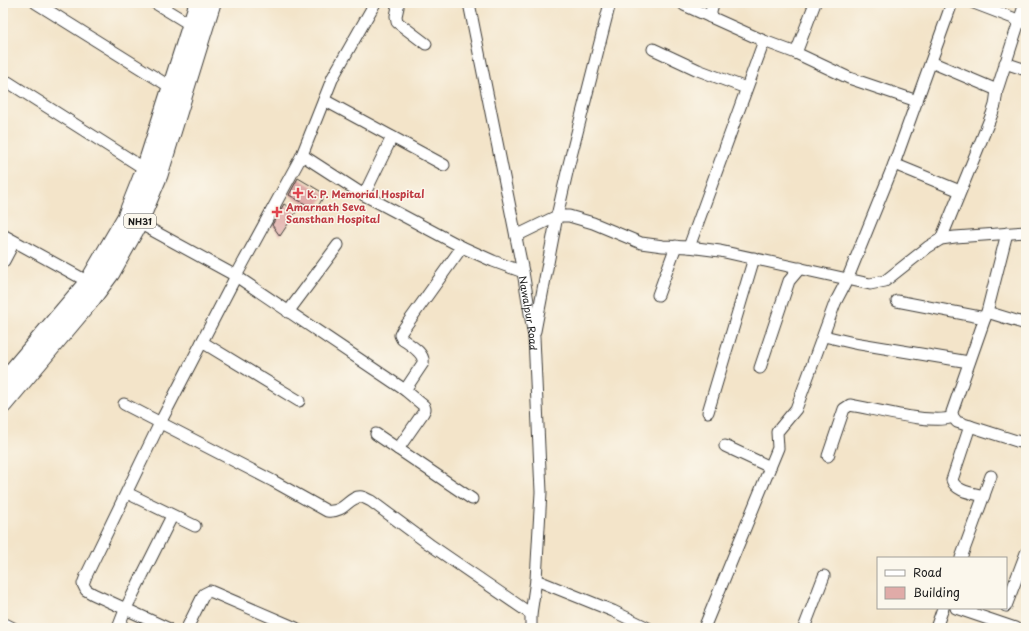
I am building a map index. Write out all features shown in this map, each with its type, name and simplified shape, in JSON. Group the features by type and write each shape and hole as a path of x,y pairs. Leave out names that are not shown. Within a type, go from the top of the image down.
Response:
{"highway":[{"name":"NH31","path":"3,405 94,285 126,217 145,169 198,3"},
{"name":"NH31","path":"3,382 94,285 114,267 139,223 159,175 212,3"}],"street":[{"path":"36,3 172,88"},
{"path":"155,3 191,25"},
{"path":"167,628 125,610 86,590 83,584 160,423 236,276 302,155 333,77 375,3"},
{"name":"Nawalpur Road","path":"469,3 516,236 534,337 541,492 536,580 531,614 531,628"},
{"path":"534,337 557,216 610,3"},
{"path":"710,17 713,3"},
{"path":"796,53 814,3"},
{"path":"704,628 778,448 777,432 796,409 835,303 847,280 894,164 952,3"},
{"path":"974,3 1022,22"},
{"path":"941,240 992,114 1005,63 1022,22 1025,3"},
{"path":"399,4 396,16 397,22 426,44"},
{"path":"684,5 764,41 796,53 849,78 917,101"},
{"path":"689,246 764,41"},
{"path":"653,49 698,70 746,88"},
{"path":"931,62 997,90"},
{"path":"1005,63 1026,70"},
{"path":"3,82 8,82 145,169"},
{"path":"324,100 444,164"},
{"path":"364,195 392,137"},
{"path":"302,155 364,195 462,247 523,272"},
{"path":"894,164 960,191"},
{"path":"516,236 557,216 569,216 578,218 640,243 651,245 689,246 754,258 870,284 885,281 928,247 941,240 955,237 1026,232"},
{"path":"139,223 236,276 405,390 424,406 424,413 398,449"},
{"path":"1007,233 986,315 952,412 953,417 957,422 1026,444"},
{"path":"3,236 94,285"},
{"path":"4,261 14,242"},
{"path":"288,312 338,245"},
{"path":"658,294 676,246"},
{"path":"405,390 423,363 424,359 422,355 402,339 400,335 462,247"},
{"path":"708,412 754,258"},
{"path":"760,368 789,282 800,268"},
{"path":"897,301 986,315 1026,324"},
{"path":"824,336 847,342 969,362"},
{"path":"202,342 299,401"},
{"path":"124,404 273,481 326,511 340,509 354,498 362,497 370,501 429,544 531,614"},
{"path":"828,456 844,410 850,405 919,418 942,420 953,417"},
{"path":"970,426 952,480 957,488 984,496"},
{"path":"376,434 472,499"},
{"path":"725,446 770,467"},
{"path":"961,557 991,476"},
{"path":"127,493 195,526"},
{"path":"118,628 125,610 172,516"},
{"path":"1007,605 1023,574 1026,553"},
{"path":"804,628 824,576"},
{"path":"536,580 613,611 648,628"},
{"path":"187,628 204,594 210,591 296,628"},
{"path":"936,628 943,609"},
{"path":"959,609 999,625 1016,628"},
{"path":"999,625 1005,609"},
{"path":"3,623 13,628"}],"building":[{"path":"298,178 325,194 316,210 289,195"},
{"path":"284,204 296,212 280,236 272,225"}],"place":[{"name":"K. P. Memorial Hospital","path":"298,193"},
{"name":"Amarnath Seva Sansthan Hospital","path":"277,212"}]}
